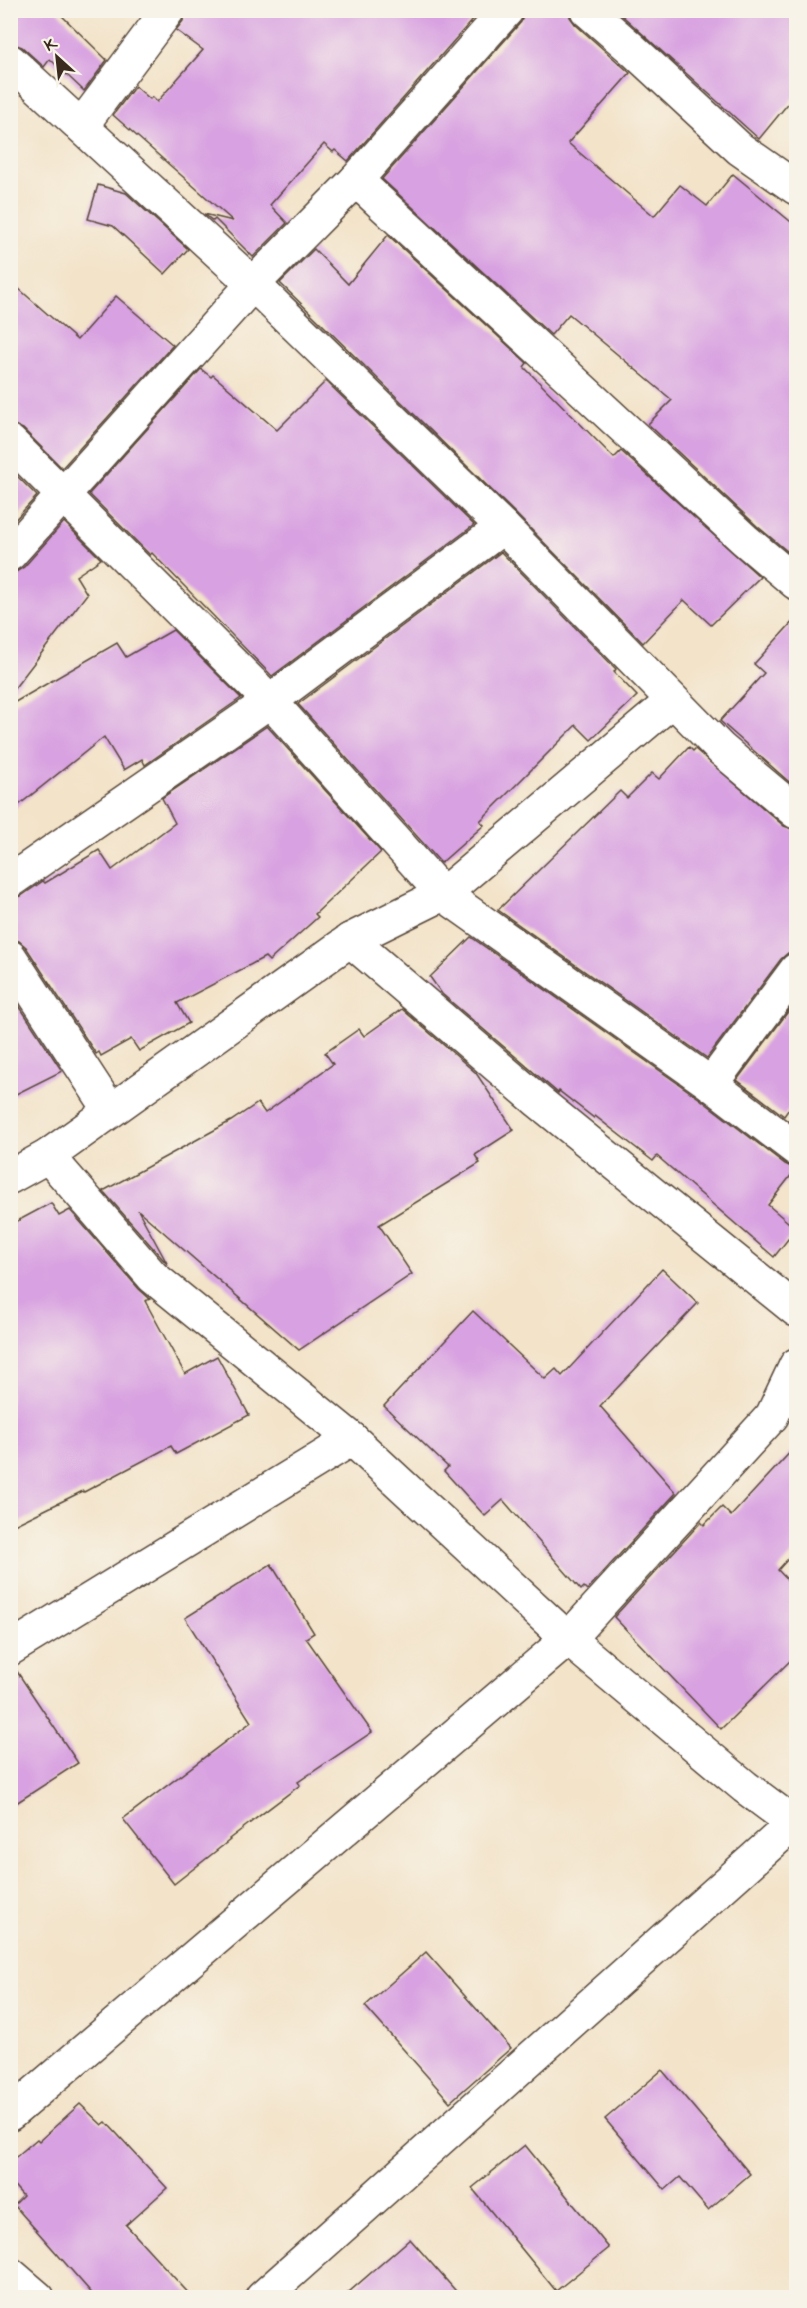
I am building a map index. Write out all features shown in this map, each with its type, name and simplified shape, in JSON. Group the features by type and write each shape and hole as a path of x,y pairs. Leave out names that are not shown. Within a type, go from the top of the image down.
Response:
{"street":[{"path":"82,125 168,10"},
{"path":"10,554 254,284 356,180 507,10"},
{"path":"587,10 740,149 796,188"},
{"path":"10,61 254,284 503,526 721,749 796,812"},
{"path":"356,180 728,524 796,583"},
{"path":"10,442 270,700 443,894 711,1084 796,1149"},
{"path":"10,881 270,700 503,526"},
{"path":"10,1177 48,1156 350,940 443,894 672,701"},
{"path":"350,940 538,1101 796,1310"},
{"path":"10,957 110,1110"},
{"path":"711,1084 796,970"},
{"path":"48,1156 153,1276 352,1439 568,1640 745,1787 795,1824 262,2298"},
{"path":"10,2114 568,1640 772,1416 796,1365"},
{"path":"10,1649 352,1439"},
{"path":"10,2274 38,2298"}],"building":[{"path":"10,10 56,10 107,60 84,91 50,59 44,67 22,47 10,43"},
{"path":"186,10 481,10 348,161 324,144 270,205 287,223 253,257 215,219 213,221 204,214 233,221 113,115 135,86 157,102 203,50 176,30 183,21"},
{"path":"525,10 569,10 570,17 575,24 630,73 568,143 654,216 680,185 707,206 733,174 796,226 796,551 793,556 757,526 648,424 672,400 569,314 551,335 382,179 521,22"},
{"path":"616,10 796,10 796,94 759,139"},
{"path":"98,185 126,193 188,249 165,274 113,226 88,219"},
{"path":"388,235 527,363 524,367 614,458 621,451 760,577 711,625 684,600 643,643 516,514 280,283 314,249 348,284"},
{"path":"10,281 77,340 116,296 173,345 62,468 23,429 10,424"},
{"path":"201,369 211,377 213,375 277,430 326,381 474,525 272,676 152,553 150,555 89,494"},
{"path":"10,469 37,496 10,525"},
{"path":"64,522 101,559 76,576 87,594 10,694 10,572 16,572 24,567"},
{"path":"501,552 616,669 614,672 637,696 591,740 576,725 480,821 484,825 441,863 298,704"},
{"path":"796,618 796,788 720,721 764,673 754,664"},
{"path":"173,630 241,698 145,765 142,759 124,770 104,737 10,812 10,705 117,643 126,657"},
{"path":"267,726 381,852 315,914 318,917 269,961 265,957 177,1003 189,1023 139,1051 131,1039 101,1056 99,1052 96,1054 26,947 19,941 10,939 10,900 21,896 43,881 45,883 99,850 112,870 175,823 162,798"},
{"path":"689,747 693,751 695,749 784,826 796,830 796,952 788,953 781,959 707,1058 498,910 620,791 627,798 652,773 659,779"},
{"path":"471,937 700,1099 785,1164 796,1169 768,1205 796,1229 774,1257 657,1156 653,1161 595,1116 594,1118 559,1091 558,1093 442,994 430,977"},
{"path":"10,992 62,1071 10,1097"},
{"path":"796,1001 796,1099 784,1116 737,1080"},
{"path":"402,1009 476,1073 514,1130 475,1155 480,1163 379,1225 412,1274 299,1350 138,1210 168,1265 103,1191 231,1121 258,1103 265,1113 333,1064 325,1053 359,1029 364,1036"},
{"path":"51,1203 59,1216 70,1210 150,1299 145,1301 185,1374 217,1356 249,1415 176,1454 171,1446 84,1492 10,1527 10,1225"},
{"path":"662,1269 698,1303 600,1406 676,1493 587,1590 584,1587 581,1590 503,1500 485,1516 444,1471 448,1467 384,1406 473,1311 545,1379 556,1369 562,1376"},
{"path":"796,1446 796,1550 778,1570 796,1589 796,1655 721,1729 614,1617 701,1522 704,1525 722,1507 731,1516"},
{"path":"271,1564 314,1633 306,1638 372,1732 298,1782 300,1785 174,1884 123,1819 251,1722 185,1618"},
{"path":"14,1667 78,1763 10,1807 10,1668"},
{"path":"426,1952 511,2048 450,2102 365,2006"},
{"path":"662,2070 750,2174 708,2210 680,2177 665,2190 605,2119"},
{"path":"80,2104 102,2125 106,2122 167,2188 126,2225 193,2298 96,2298 14,2205 23,2196 10,2181 10,2162 37,2139 39,2141"},
{"path":"525,2145 609,2248 556,2291 472,2188"},
{"path":"410,2239 462,2298 342,2298"}]}
